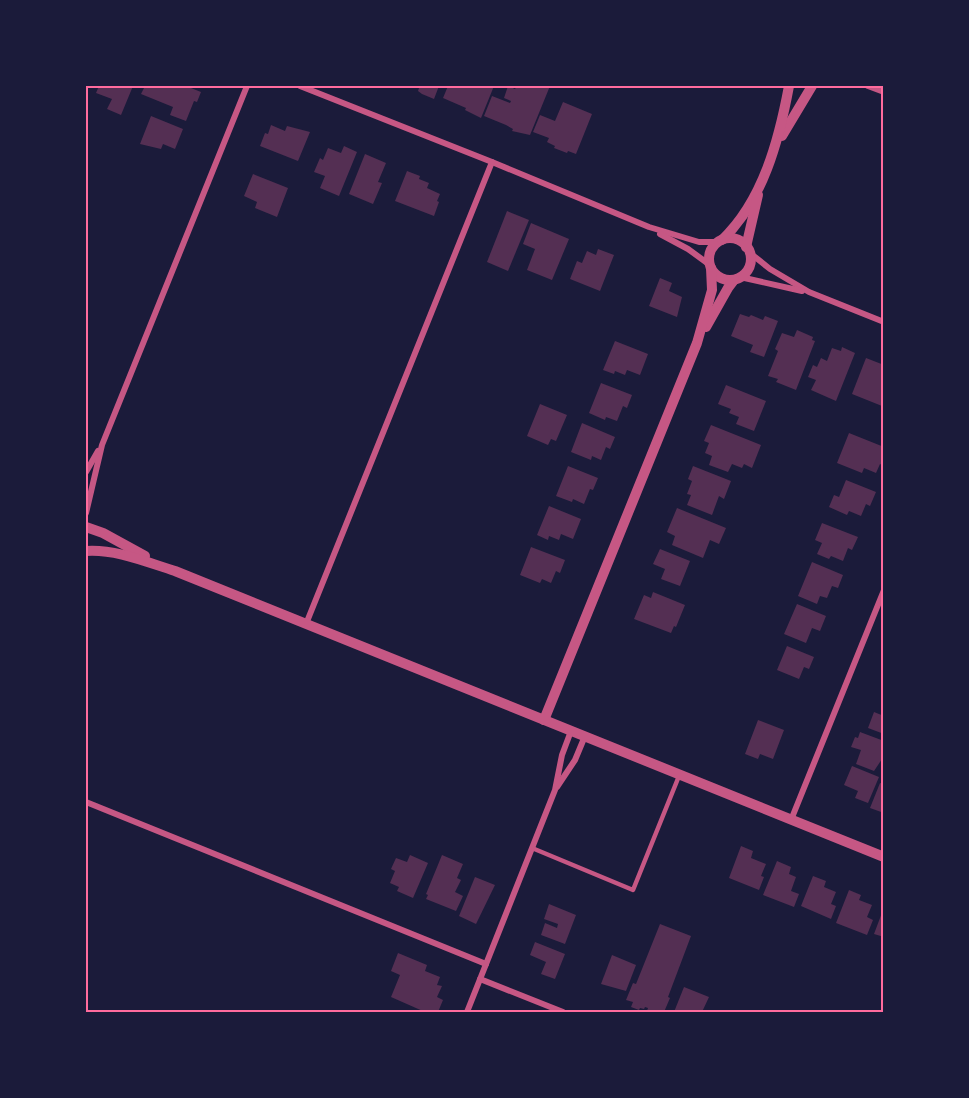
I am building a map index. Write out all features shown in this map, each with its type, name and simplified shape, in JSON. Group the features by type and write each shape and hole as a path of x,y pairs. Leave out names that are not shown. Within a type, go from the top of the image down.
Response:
{"street":[{"path":"86,513 102,446 247,86"},
{"path":"300,86 649,227 699,242 735,239 770,269 809,292 884,322"},
{"path":"777,144 789,86"},
{"path":"544,720 697,343 712,290 711,252 737,226 761,183 777,144 812,86"},
{"path":"868,86 884,92"},
{"path":"306,624 492,162"},
{"path":"697,343 728,288 749,267 748,250 761,183"},
{"path":"649,227 688,249 710,266 718,277 729,280 737,278 809,292"},
{"path":"86,472 102,446"},
{"path":"86,537 86,528 103,533 174,571"},
{"path":"86,551 97,550 123,555 174,571 884,857"},
{"path":"791,820 884,590"},
{"path":"467,1012 555,790 562,755 572,731"},
{"path":"555,790 575,760 585,736"},
{"path":"86,802 486,964"},
{"path":"480,979 563,1012"}],"lane":[{"path":"532,848 633,890 680,775"}],"building":[{"path":"99,86 133,86 121,115 107,109 112,99 96,93"},
{"path":"145,86 186,86 201,92 197,102 194,101 186,121 170,115 173,107 141,94"},
{"path":"412,86 439,86 434,99 422,94 418,91 419,88"},
{"path":"448,86 494,86 481,118 465,110 466,108 443,98"},
{"path":"508,86 515,89 517,86 550,86 530,135 512,131 513,129 506,125 484,116 492,96 510,103 511,101 504,98"},
{"path":"563,102 592,114 576,154 554,148 555,146 547,142 549,138 533,132 540,115 555,121"},
{"path":"151,116 183,129 175,149 163,144 161,149 140,144"},
{"path":"271,125 285,131 287,126 310,132 298,161 260,146"},
{"path":"344,146 357,152 339,196 320,188 325,176 314,172 320,158 323,160 328,148 341,153"},
{"path":"365,154 386,163 378,182 382,183 373,204 349,194"},
{"path":"407,171 420,176 419,179 429,183 427,188 440,194 434,216 395,201"},
{"path":"253,174 288,188 277,217 255,208 257,202 244,196"},
{"path":"507,211 529,220 508,271 487,262"},
{"path":"531,223 569,239 552,280 527,270 535,249 523,244"},
{"path":"598,249 614,255 600,291 570,279 577,261 582,263 587,251 596,255"},
{"path":"660,278 672,283 669,291 682,297 677,317 649,306"},
{"path":"740,314 749,317 751,315 763,320 765,316 778,321 764,357 750,352 753,345 731,336"},
{"path":"797,330 813,337 812,340 815,341 796,390 768,376 782,333 794,337"},
{"path":"615,341 648,354 640,375 627,370 625,375 603,370"},
{"path":"842,347 855,353 836,401 811,390 816,380 808,377 813,365 817,367 821,358 827,361 832,348 841,351"},
{"path":"866,358 884,365 882,406 852,394"},
{"path":"601,383 632,395 627,408 623,406 617,421 606,417 605,420 589,413"},
{"path":"726,385 766,401 754,431 736,424 739,417 729,413 731,409 718,404"},
{"path":"540,404 567,415 556,441 551,439 548,445 527,436"},
{"path":"582,423 615,437 610,449 606,447 601,460 592,456 591,460 571,452"},
{"path":"711,425 761,445 752,468 744,464 742,468 732,464 728,472 709,465 712,456 705,453 709,443 704,441"},
{"path":"849,433 884,447 884,466 880,464 876,473 864,468 862,473 837,463"},
{"path":"568,466 598,478 593,490 590,489 584,504 556,496"},
{"path":"693,466 731,481 724,499 719,496 712,515 687,505 691,495 687,494 692,481 688,479"},
{"path":"846,480 876,492 870,506 866,504 861,516 849,511 847,515 829,507 834,495 839,497"},
{"path":"549,506 581,519 573,539 561,534 559,540 549,536 548,540 537,535"},
{"path":"677,508 726,528 719,544 710,540 703,558 672,545 675,536 667,532"},
{"path":"822,523 858,537 852,550 848,548 843,561 817,554 822,543 815,540"},
{"path":"531,547 565,560 560,573 556,571 551,583 542,579 540,583 520,575"},
{"path":"660,549 690,561 680,586 661,579 665,569 653,564"},
{"path":"812,562 843,575 838,588 832,586 827,598 820,596 817,604 798,596"},
{"path":"653,592 685,605 671,633 634,619 644,595 651,598"},
{"path":"797,604 826,616 820,631 812,628 806,643 784,634"},
{"path":"787,646 814,657 809,669 804,667 799,679 777,670"},
{"path":"874,712 884,716 884,734 868,728"},
{"path":"758,720 784,730 773,759 760,754 758,759 745,754"},
{"path":"860,732 884,741 884,756 874,771 856,764 861,750 851,747"},
{"path":"852,766 879,777 868,803 855,798 858,791 844,785"},
{"path":"880,783 884,784 884,813 870,808"},
{"path":"741,846 753,851 751,858 766,864 759,890 729,878"},
{"path":"410,855 428,863 413,898 397,891 399,887 390,883 395,871 391,869 396,858 407,862"},
{"path":"442,855 463,864 457,878 461,880 455,892 463,896 456,911 426,899"},
{"path":"777,861 791,867 789,874 796,877 791,891 799,894 794,907 763,895"},
{"path":"813,876 826,881 824,887 836,892 831,904 836,906 831,919 801,906"},
{"path":"475,877 495,885 476,924 459,916"},
{"path":"849,890 861,895 859,900 872,905 867,917 873,920 867,935 836,923"},
{"path":"549,904 576,915 565,944 541,935 545,923 557,928 558,924 544,919"},
{"path":"884,910 884,937 874,934"},
{"path":"660,924 691,936 664,1012 650,1012 645,1007 639,1010 631,1007 633,1002 626,1000 633,983 636,984"},
{"path":"535,942 565,954 555,979 541,974 546,962 530,955"},
{"path":"398,953 427,965 425,971 440,977 437,985 442,986 437,997 443,1000 438,1012 425,1012 391,997 400,975 391,971"},
{"path":"612,955 636,965 626,991 601,984"},
{"path":"684,987 709,997 702,1012 674,1012"}]}
